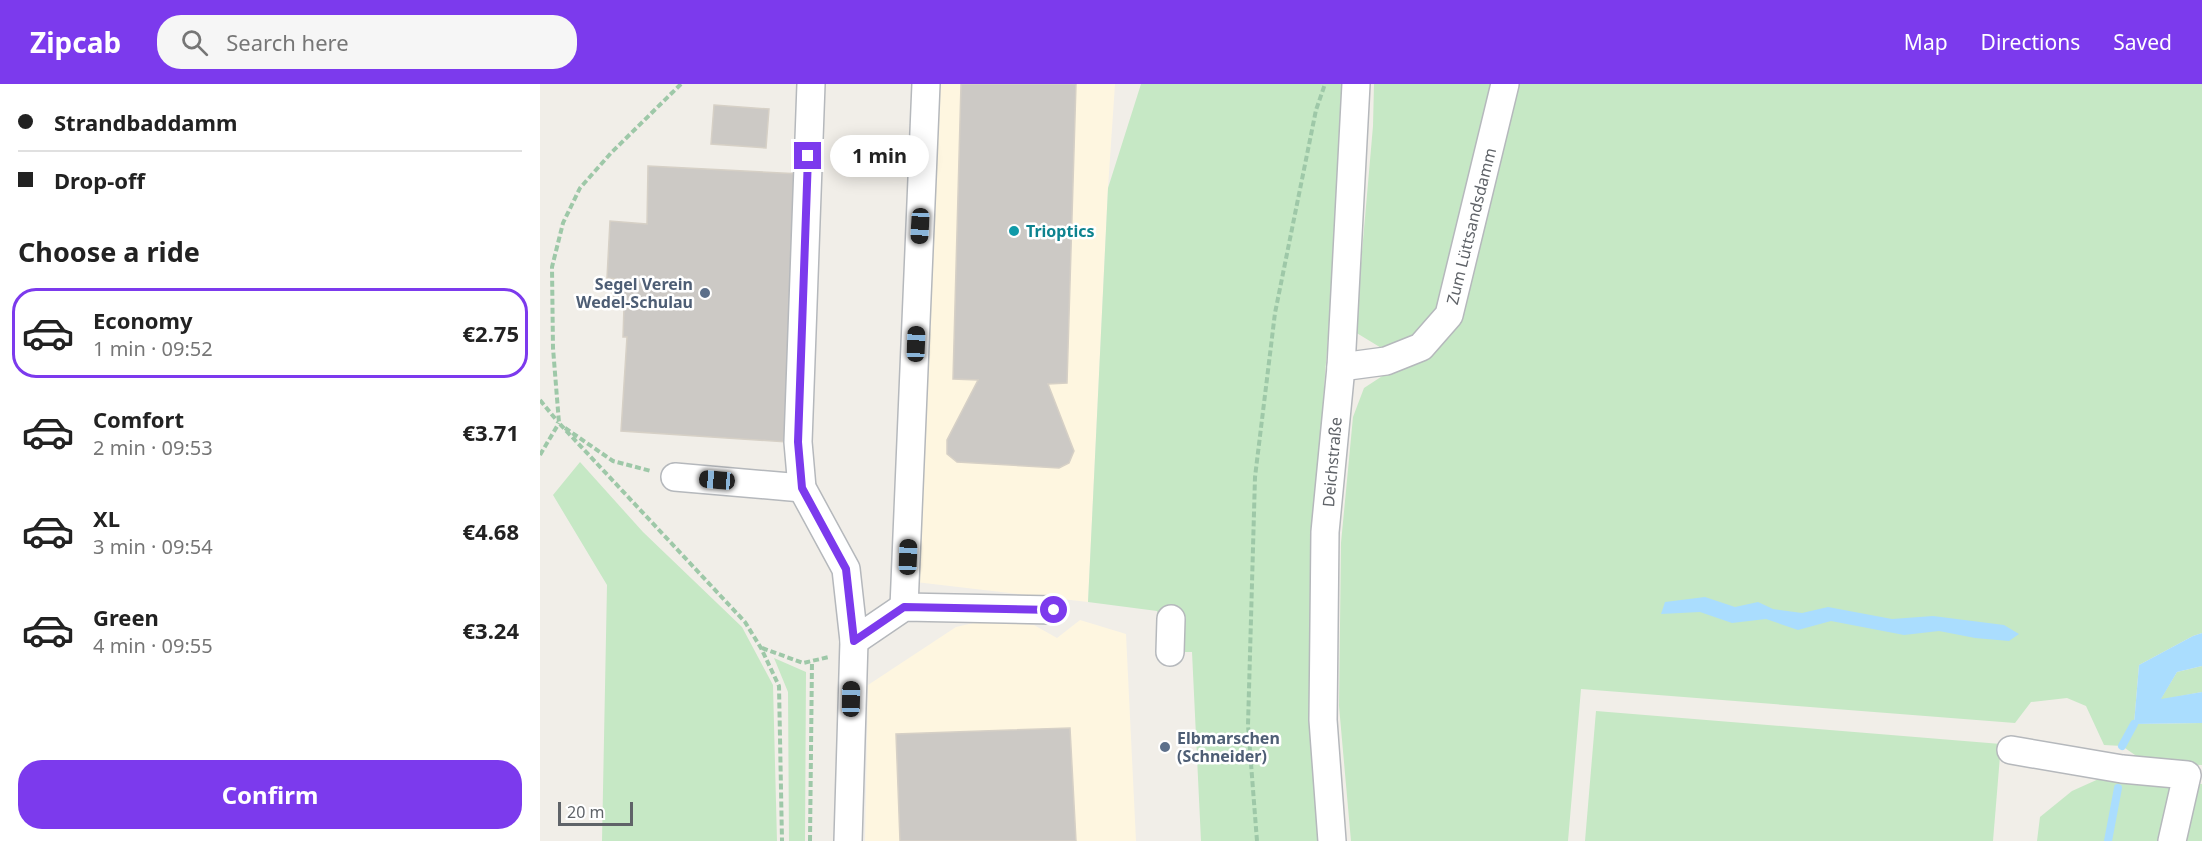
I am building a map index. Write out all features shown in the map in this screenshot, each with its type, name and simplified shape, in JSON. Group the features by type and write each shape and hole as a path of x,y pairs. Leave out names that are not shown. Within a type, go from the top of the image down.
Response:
{"street":[{"path":"811,84 798,442 802,488 846,569 853,646 848,841"},
{"path":"904,607 926,84"},
{"name":"Deichstraße","path":"1332,841 1323,720 1325,532 1341,367 1356,84"},
{"name":"Zum Lüttsandsdamm","path":"1341,367 1386,361 1421,347 1449,315 1505,84"},
{"path":"675,477 802,488"},
{"path":"853,646 904,607 1054,610"},
{"path":"1170,652 1171,619"},
{"path":"2011,750 2122,770 2187,775 2172,841"}],"path":[{"path":"540,455 559,423 553,348 552,267 563,223 580,188 611,153 681,84"},
{"path":"1257,841 1248,725 1255,477 1275,314 1316,110 1324,84"},
{"path":"540,400 745,622 761,648 779,686 782,841"},
{"path":"559,423 613,461 675,477"},
{"path":"761,648 803,663 853,646"},
{"path":"810,841 812,661"}],"shaded area":[{"path":"935,84 1115,84 1088,602 907,581"},
{"path":"1080,620 1126,634 1136,841 865,841 868,685 956,627 982,621 1034,625 1057,638"}],"green space":[{"path":"1141,84 1348,84 1311,586 1312,741 1319,841 1201,841 1192,652 1176,652 1157,611 1088,602 1108,188"},
{"path":"1374,84 1498,84 1447,304 1415,342 1383,349 1355,332 1373,126"},
{"path":"1510,84 2202,84 2202,633 2139,665 2134,724 2202,723 2202,765 2148,764 2122,746 2104,745 2086,706 2067,698 2031,702 2015,723 1581,689 1568,841 1351,841 1339,706 1341,543 1353,417 1364,388 1442,337"},
{"path":"580,462 643,532 742,627 773,685 777,841 602,841 607,585 553,495"},
{"path":"774,658 806,672 805,841 789,841 788,692"},
{"path":"2202,666 2202,692 2160,700 2177,672"},
{"path":"1596,711 2001,744 1993,841 1585,841"},
{"path":"2112,773 2173,782 2160,841 2037,841 2040,817 2072,791"},
{"path":"2193,784 2202,784 2202,841 2179,841"}],"water":[{"path":"1705,597 1735,607 1758,602 1773,609 1802,613 1828,607 1892,619 1933,616 2004,625 2019,634 2009,641 1975,638 1939,631 1904,635 1831,621 1798,630 1766,619 1732,623 1700,612 1661,614 1665,602"},
{"path":"2202,633 2202,666 2177,672 2161,699 2202,692 2202,723 2134,724 2139,665"}],"building":[{"name":"Trioptics","path":"961,84 1076,84 1067,383 1048,384 1074,451 1069,463 1059,468 957,462 947,454 947,440 978,380 953,379"},
{"path":"714,105 769,109 766,148 711,144"},
{"name":"Segel Verein Wedel-Schulau","path":"648,166 801,174 787,442 621,431 627,337 623,337 624,307 613,307 615,279 607,278 610,221 647,224"},
{"path":"1070,728 1076,841 900,841 896,734"}],"waterway":[{"path":"2122,746 2134,724"},
{"path":"2108,841 2118,788"}],"place":[{"name":"Trioptics","path":"1014,231"},
{"name":"Segel Verein Wedel-Schulau","path":"705,293"},
{"name":"Elbmarschen (Schneider)","path":"1165,747"}],"route":[{"path":"808,156 798,442 802,488 846,569 854,641 904,607 1054,610"}]}
